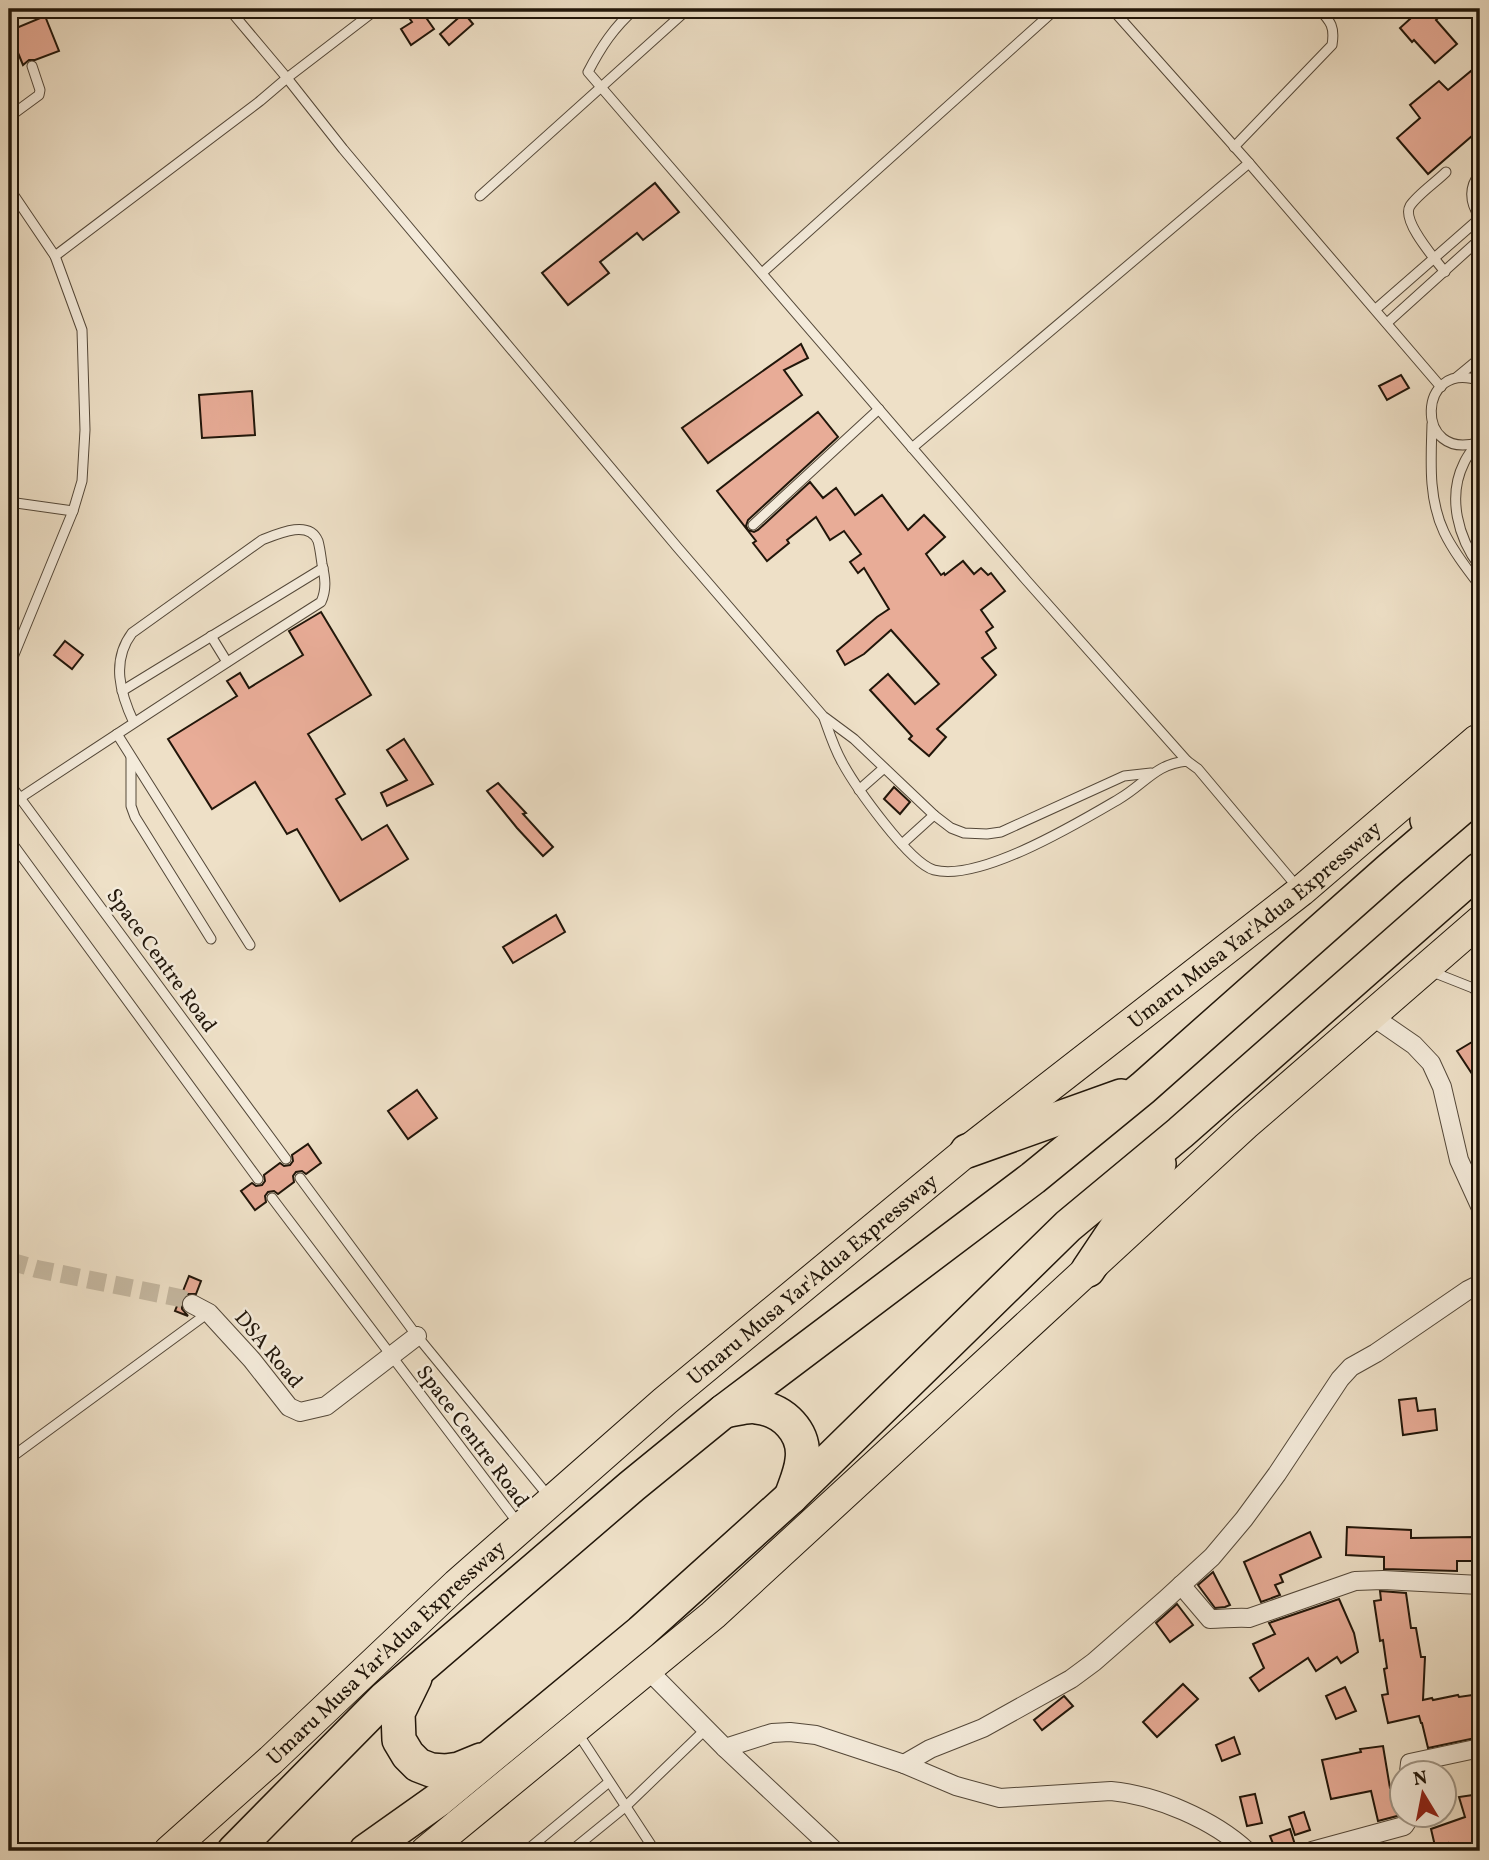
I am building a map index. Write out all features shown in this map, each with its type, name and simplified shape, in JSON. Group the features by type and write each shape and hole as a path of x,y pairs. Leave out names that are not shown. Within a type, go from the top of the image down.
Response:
{"highway":[{"name":"Umaru Musa Yar'Adua Expressway","path":"169,1851 271,1760 457,1584 664,1401 967,1151 1301,891 1480,737"},
{"path":"1389,870 1480,749"},
{"name":"Umaru Musa Yar'Adua Expressway","path":"234,1851 384,1699 632,1486 724,1411 1033,1178 1143,1088 1480,792"},
{"path":"366,1851 438,1800 641,1632 791,1497 1068,1226 1180,1133 1480,869"},
{"path":"1420,922 1480,888"},
{"path":"426,1851 713,1615 1245,1125 1480,921"},
{"path":"967,1151 1143,1088"},
{"path":"1088,1270 1180,1133"},
{"path":"724,1411 754,1406 771,1410 788,1420 800,1436 803,1459 791,1497"},
{"path":"419,1670 398,1713 399,1740 408,1755 418,1765 445,1771 459,1769 495,1754"}],"street":[{"path":"1371,1016 1414,1045 1431,1063 1442,1087 1459,1160 1480,1206"},
{"path":"904,1764 930,1749 983,1728 1071,1679 1094,1662 1212,1557 1277,1474 1339,1379 1351,1367 1480,1284"},
{"name":"DSA Road","path":"192,1304 209,1313 252,1360 289,1407 300,1412 326,1406 417,1336"},
{"path":"1181,1585 1210,1619 1230,1620 1235,1617 1249,1618 1355,1581 1480,1584"},
{"path":"646,1669 725,1748 835,1851"},
{"path":"725,1748 772,1733 790,1732 816,1735 904,1764 956,1786 1000,1798 1127,1792 1195,1816 1226,1833 1247,1851"},
{"path":"1433,1758 1480,1748"},
{"path":"1312,1851 1397,1828"}],"lane":[{"path":"229,9 351,160 823,716 854,738 934,815 951,828 964,833 1001,832 1124,776 1151,773 1175,762 1187,761"},
{"path":"55,256 377,9"},
{"path":"635,9 620,22 603,44 588,72 1018,571 1187,761 1198,769 1301,891"},
{"path":"480,197 688,9"},
{"path":"762,273 1056,9"},
{"path":"1112,9 1249,163 1441,387"},
{"path":"1234,147 1332,45 1334,33 1328,19 1319,9"},
{"path":"9,117 39,95 40,90 32,66"},
{"path":"912,448 1249,163"},
{"path":"1445,272 1410,224 1408,213 1411,205 1446,172"},
{"path":"1376,309 1480,218 1471,198 1472,187 1480,173"},
{"path":"9,188 55,256 82,330 85,430 82,481 73,511 9,667"},
{"path":"1387,323 1480,239"},
{"path":"1480,358 1441,387 1432,401 1430,412 1430,465 1434,504 1443,531 1480,586"},
{"path":"1456,378 1480,380"},
{"path":"753,525 879,409"},
{"path":"1432,424 1438,434 1458,446 1478,443"},
{"path":"1478,443 1463,465 1457,485 1456,502 1462,538 1480,567"},
{"path":"9,502 73,511"},
{"path":"20,798 321,602 326,583 314,535 307,531 292,530 262,540 132,633 124,643 118,668 125,705 134,723"},
{"path":"122,691 323,568"},
{"path":"211,636 226,662"},
{"path":"823,716 840,759 859,790 902,844 920,863 933,870 955,872 973,869 1032,846 1133,791 1151,773"},
{"path":"117,734 250,945"},
{"path":"131,757 131,806 135,817 211,939"},
{"path":"859,790 884,768"},
{"name":"Space Centre Road","path":"9,783 286,1159"},
{"path":"902,844 934,815"},
{"path":"9,839 258,1179"},
{"path":"1425,969 1462,982 1480,994"},
{"name":"Space Centre Road","path":"300,1178 417,1336 551,1500"},
{"name":"Space Centre Road","path":"272,1198 520,1527"},
{"path":"9,1459 209,1313"},
{"path":"575,1728 655,1851"},
{"path":"571,1851 625,1807 706,1729"},
{"path":"526,1851 609,1782"}],"building":[{"path":"403,9 420,9 434,29 411,45 401,29 412,22"},
{"path":"1421,9 1432,9 1439,17 1436,20 1457,44 1435,63 1400,28"},
{"path":"464,13 473,24 449,45 440,34"},
{"path":"45,16 59,51 29,60 23,65 9,31"},
{"path":"1471,71 1480,81 1480,129 1428,174 1397,138 1420,118 1410,105 1439,81 1448,90"},
{"path":"655,183 679,212 643,240 637,233 600,262 609,273 568,305 542,273"},
{"path":"801,344 808,358 784,370 802,395 708,463 682,428"},
{"path":"1401,375 1409,388 1387,400 1379,386"},
{"path":"252,391 255,435 202,438 199,395"},
{"path":"818,412 838,437 748,520 748,530 758,530 810,482 823,498 836,488 855,515 882,495 908,530 924,515 945,537 926,554 941,575 945,575 963,561 974,574 981,568 988,575 991,573 1005,591 981,610 993,627 986,632 996,648 982,658 996,675 937,729 946,737 929,756 909,739 912,736 870,690 888,674 915,704 939,684 891,630 864,654 845,665 837,651 889,609 864,568 858,573 850,562 861,554 844,531 830,540 816,517 787,540 789,543 767,561 753,543 756,541 717,491"},
{"path":"321,612 371,695 308,734 345,794 336,799 362,840 387,825 408,859 340,901 297,829 287,834 255,782 212,809 168,739 237,696 227,681 240,673 249,688 303,655 289,631"},
{"path":"65,641 83,655 72,669 54,655"},
{"path":"404,739 433,784 387,806 381,793 407,780 387,750"},
{"path":"498,783 553,847 543,856 487,791"},
{"path":"894,787 910,802 900,814 884,799"},
{"path":"556,915 565,932 513,963 503,947"},
{"path":"1472,1042 1480,1055 1480,1086 1457,1051"},
{"path":"417,1090 437,1118 408,1139 388,1111"},
{"path":"308,1144 321,1163 306,1174 302,1171 296,1172 293,1176 294,1182 278,1194 274,1191 268,1192 265,1196 266,1202 255,1210 241,1191 252,1183 256,1186 262,1185 265,1181 264,1175 280,1163 284,1166 290,1165 293,1161 292,1155"},
{"path":"189,1276 201,1281 196,1294 187,1294 182,1299 182,1309 188,1316 175,1311"},
{"path":"1416,1398 1418,1411 1435,1409 1437,1430 1403,1435 1399,1400"},
{"path":"1347,1527 1411,1530 1411,1538 1473,1537 1480,1539 1480,1558 1457,1561 1457,1571 1384,1569 1384,1557 1346,1555"},
{"path":"1310,1532 1321,1557 1280,1575 1283,1582 1275,1585 1280,1595 1261,1602 1244,1562"},
{"path":"1213,1572 1230,1605 1215,1608 1198,1585"},
{"path":"1380,1591 1406,1593 1411,1628 1416,1628 1421,1657 1425,1657 1423,1700 1480,1694 1480,1737 1428,1748 1419,1716 1388,1723 1382,1695 1388,1694 1384,1669 1387,1668 1374,1601 1381,1600"},
{"path":"1339,1599 1354,1633 1358,1652 1341,1663 1337,1657 1316,1671 1308,1658 1259,1691 1250,1678 1264,1668 1253,1644 1275,1634 1269,1623"},
{"path":"1177,1604 1193,1625 1170,1642 1156,1623"},
{"path":"1183,1684 1198,1699 1157,1737 1143,1722"},
{"path":"1345,1687 1356,1711 1336,1719 1326,1696"},
{"path":"1064,1696 1073,1706 1042,1730 1034,1720"},
{"path":"1234,1737 1240,1754 1222,1761 1216,1745"},
{"path":"1383,1746 1388,1776 1388,1818 1378,1821 1371,1791 1331,1799 1322,1760 1361,1752 1360,1749"},
{"path":"1255,1794 1262,1823 1247,1826 1240,1797"},
{"path":"1480,1794 1480,1851 1452,1851 1448,1843 1435,1846 1431,1829 1458,1828 1458,1819 1465,1817 1459,1797"},
{"path":"1304,1812 1310,1830 1295,1835 1289,1817"},
{"path":"1290,1829 1297,1851 1276,1851 1270,1836"}],"tunnel":[{"path":"9,1261 180,1298 192,1304"}]}
